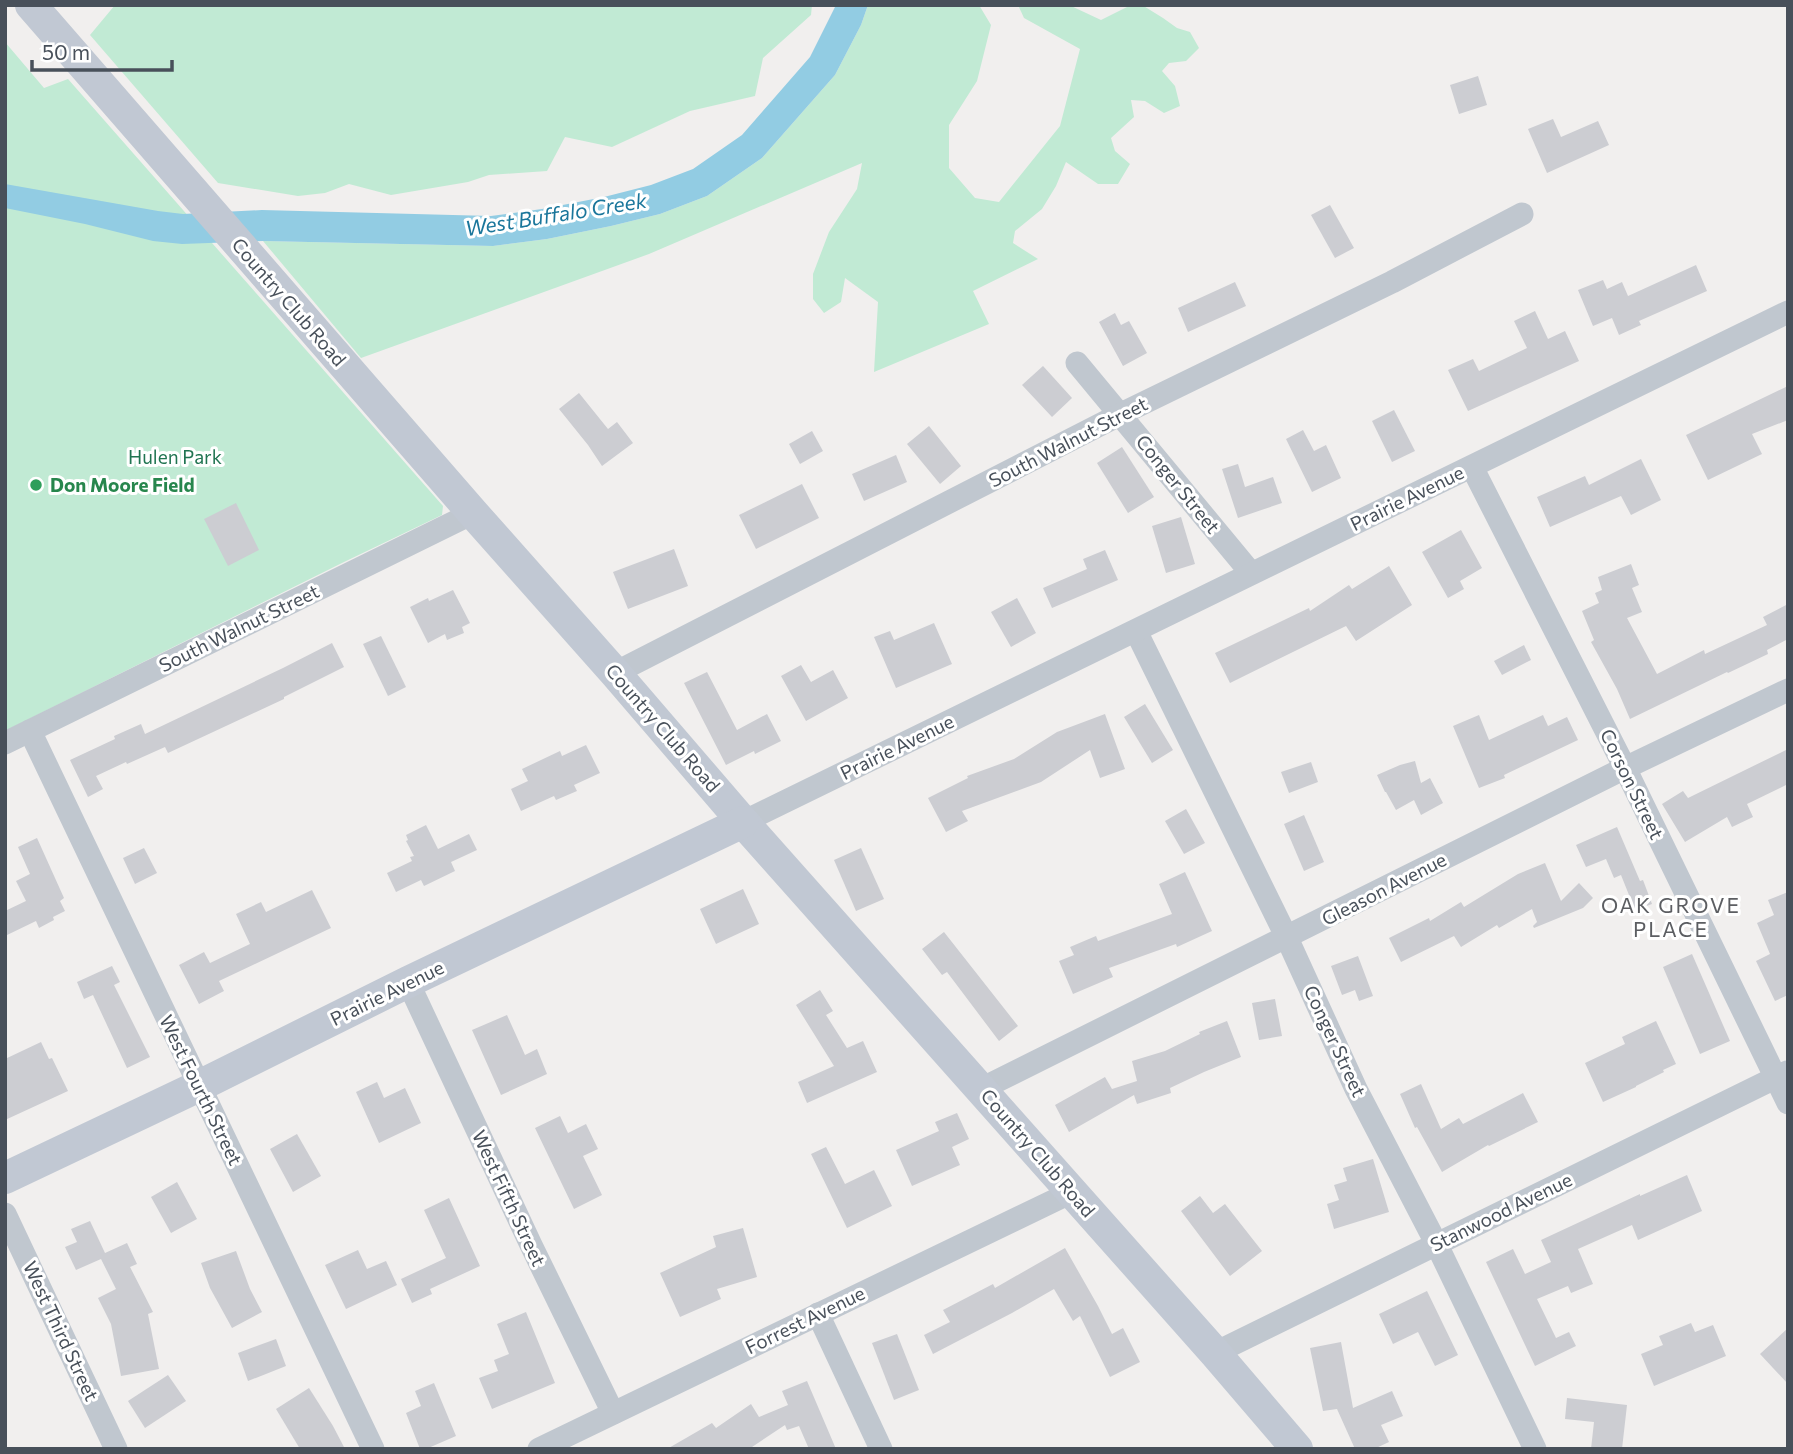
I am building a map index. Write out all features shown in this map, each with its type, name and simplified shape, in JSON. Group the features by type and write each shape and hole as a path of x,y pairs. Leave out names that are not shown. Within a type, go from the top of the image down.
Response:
{"main road":[{"name":"Country Club Road","path":"32,5 743,822 1215,1353 1297,1449"},
{"name":"Prairie Avenue","path":"5,1178 743,822"}],"street":[{"name":"South Walnut Street","path":"615,673 1121,414 1392,282 1522,214"},
{"name":"Prairie Avenue","path":"743,822 1788,312"},
{"name":"Conger Street","path":"1077,362 1251,573"},
{"name":"Corson Street","path":"1472,467 1782,1075 1788,1103"},
{"name":"South Walnut Street","path":"5,743 473,513"},
{"name":"Conger Street","path":"1136,631 1287,938 1356,1089 1436,1243 1535,1449"},
{"name":"Gleason Avenue","path":"981,1089 1625,768 1788,690"},
{"name":"West Fourth Street","path":"30,731 373,1449"},
{"name":"West Fifth Street","path":"408,982 613,1413"},
{"name":"Stanwood Avenue","path":"1215,1353 1782,1075"},
{"name":"Forrest Avenue","path":"539,1449 1072,1192"},
{"name":"West Third Street","path":"5,1214 116,1449"},
{"path":"818,1314 881,1449"}],"green space":[{"path":"115,5 812,5 811,15 763,58 755,96 690,111 612,147 565,137 547,171 489,175 468,182 391,195 349,184 325,193 298,196 218,183 90,35"},
{"path":"868,5 979,5 991,25 977,81 949,125 949,168 975,198 999,202 1060,126 1080,49 1024,18 1018,5 1069,5 1101,20 1131,5 1142,5 1177,28 1190,32 1199,48 1186,61 1169,63 1162,71 1175,86 1180,106 1164,113 1145,101 1131,100 1134,117 1111,138 1115,151 1130,164 1118,184 1098,184 1066,162 1042,209 1015,231 1013,243 1038,259 973,291 989,324 874,372 878,302 845,278 841,302 824,313 813,299 813,274 829,232 857,189 862,163 649,254 361,358 263,241 493,246 547,239 611,226 660,214 707,196 762,158 835,75 861,25"},
{"name":"Hulen Park","path":"5,42 44,88 68,79 443,506 442,515 5,731"}],"water":[{"name":"West Buffalo Creek","path":"836,5 868,5 861,25 835,75 762,158 707,196 660,214 611,226 547,239 493,246 263,241 182,244 153,241 5,208 5,184 183,214 262,210 491,216 604,197 651,185 693,169 742,135 810,57"}],"building":[{"path":"1478,76 1487,105 1459,114 1450,85"},
{"path":"1553,119 1561,137 1598,121 1609,145 1547,173 1528,129"},
{"path":"1330,205 1354,248 1335,258 1311,215"},
{"path":"1696,265 1707,291 1639,321 1641,325 1619,335 1612,318 1593,326 1578,290 1603,280 1607,289 1622,282 1628,296"},
{"path":"1235,282 1246,306 1188,332 1178,308"},
{"path":"1535,311 1548,339 1565,331 1579,361 1468,411 1448,370 1473,359 1479,371 1527,348 1514,321"},
{"path":"1115,313 1121,325 1129,321 1147,353 1123,366 1099,322"},
{"path":"1043,366 1072,398 1052,417 1022,385"},
{"path":"1788,386 1788,420 1752,434 1762,454 1708,480 1686,435"},
{"path":"579,393 608,429 617,422 633,443 602,466 559,409"},
{"path":"1394,410 1415,451 1392,462 1372,421"},
{"path":"929,426 961,466 940,484 907,444"},
{"path":"1303,430 1314,451 1326,445 1341,478 1312,492 1286,439"},
{"path":"812,431 823,451 800,464 789,444"},
{"path":"1122,447 1154,497 1128,513 1097,463"},
{"path":"896,455 907,482 864,501 852,474"},
{"path":"1641,459 1661,500 1631,515 1621,496 1550,527 1537,497 1585,476 1589,485"},
{"path":"1238,464 1245,487 1273,477 1282,503 1238,518 1222,469"},
{"path":"802,484 819,518 756,549 739,515"},
{"path":"236,503 259,550 228,566 204,519"},
{"path":"1181,517 1195,564 1166,573 1152,526"},
{"path":"1461,530 1482,568 1460,581 1464,589 1448,598 1422,552"},
{"path":"674,549 688,586 628,609 613,572"},
{"path":"1105,550 1118,580 1052,608 1043,588 1087,569 1083,559"},
{"path":"1631,564 1639,585 1632,588 1642,612 1627,618 1657,674 1704,650 1705,654 1767,625 1763,617 1788,604 1788,639 1767,650 1768,654 1630,719 1591,642 1594,640 1582,611 1599,603 1595,593 1602,590 1598,577"},
{"path":"1389,566 1412,605 1356,641 1346,626 1230,683 1215,653 1309,608 1310,611 1349,585 1352,589"},
{"path":"453,590 470,623 462,627 464,633 447,640 445,634 428,643 410,607"},
{"path":"1017,598 1036,633 1011,647 991,612"},
{"path":"934,623 952,664 896,688 874,637 890,631 894,640"},
{"path":"381,636 406,687 388,696 363,644"},
{"path":"332,643 344,667 284,699 168,753 165,747 96,776 103,789 88,797 70,760 141,724 145,734"},
{"path":"1524,645 1531,660 1502,675 1494,661"},
{"path":"801,665 811,682 833,670 848,698 806,721 781,676"},
{"path":"707,672 737,730 767,714 781,741 726,765 684,683"},
{"path":"1145,704 1173,750 1152,763 1124,717"},
{"path":"1105,714 1125,769 1100,778 1090,750 1041,782 962,811 968,821 946,832 928,798 968,778 967,776 1014,759 1057,732"},
{"path":"1479,715 1489,740 1543,715 1548,726 1567,717 1578,740 1504,775 1505,778 1479,788 1453,726"},
{"path":"586,745 600,773 574,785 577,791 556,800 554,796 521,811 511,789 528,781 522,769 560,751 562,756"},
{"path":"1788,749 1788,784 1747,804 1753,817 1732,827 1727,817 1685,842 1662,804 1683,791 1688,798"},
{"path":"1415,761 1421,783 1430,778 1443,803 1421,815 1414,800 1396,810 1377,775"},
{"path":"1311,762 1318,782 1289,793 1281,772"},
{"path":"1186,809 1205,843 1184,854 1165,821"},
{"path":"1304,815 1324,862 1304,871 1284,824"},
{"path":"426,825 438,849 469,834 477,850 451,862 455,871 424,886 421,880 396,892 387,873 412,861 410,857 414,856 406,841 406,835"},
{"path":"1617,827 1652,904 1635,910 1621,875 1614,878 1606,859 1586,867 1576,845"},
{"path":"37,838 64,898 60,901 65,911 39,928 36,921 5,936 5,911 26,901 16,881 30,874 18,847"},
{"path":"144,848 157,873 135,884 123,858"},
{"path":"861,848 884,899 856,911 834,860"},
{"path":"1545,863 1561,901 1579,883 1593,898 1583,908 1534,928 1537,922 1532,909 1499,928 1497,925 1461,947 1454,936 1401,962 1389,938 1429,918 1430,921 1461,902 1464,907 1518,874"},
{"path":"1185,872 1212,931 1177,947 1176,944 1109,968 1113,977 1073,994 1059,961 1074,955 1070,947 1096,936 1098,941 1172,914 1159,884"},
{"path":"743,889 759,924 716,944 700,909"},
{"path":"312,890 331,928 219,981 224,991 199,1004 179,965 204,952 210,963 250,944 236,914 261,902 266,912"},
{"path":"1788,892 1788,995 1775,1001 1756,961 1770,954 1757,923 1774,915 1768,900"},
{"path":"944,932 1018,1026 999,1041 947,972 942,975 922,949"},
{"path":"1692,954 1730,1041 1700,1054 1663,967"},
{"path":"1358,956 1373,996 1359,1001 1355,990 1342,995 1331,966"},
{"path":"112,966 120,982 114,985 150,1057 127,1068 93,995 84,999 77,982"},
{"path":"820,990 833,1011 826,1015 847,1048 863,1041 877,1072 807,1103 798,1082 834,1066 796,1005"},
{"path":"1275,999 1282,1036 1259,1040 1252,1003"},
{"path":"507,1015 525,1055 537,1049 547,1074 501,1095 472,1030"},
{"path":"1227,1021 1241,1057 1170,1088 1171,1093 1137,1104 1134,1095 1069,1132 1055,1105 1105,1077 1112,1089 1137,1081 1132,1061 1165,1051 1200,1034 1199,1032"},
{"path":"1656,1021 1676,1064 1603,1102 1585,1063 1625,1044 1622,1037"},
{"path":"41,1042 68,1091 5,1120 5,1059"},
{"path":"377,1082 384,1098 405,1088 421,1123 379,1143 356,1092"},
{"path":"1421,1084 1441,1129 1459,1118 1463,1124 1523,1093 1538,1122 1488,1145 1442,1172 1417,1127 1415,1128 1400,1094"},
{"path":"957,1113 969,1139 952,1147 960,1165 912,1186 896,1150 939,1131 935,1122"},
{"path":"560,1116 568,1133 586,1124 598,1149 583,1156 602,1195 574,1209 535,1128"},
{"path":"297,1134 321,1176 293,1192 270,1149"},
{"path":"826,1147 845,1184 874,1170 892,1206 847,1228 811,1154"},
{"path":"1373,1159 1389,1212 1334,1229 1327,1204 1339,1200 1334,1185 1347,1181 1343,1168"},
{"path":"1687,1175 1702,1211 1638,1240 1632,1225 1578,1249 1593,1284 1571,1293 1568,1286 1537,1299 1556,1338 1569,1332 1576,1346 1535,1366 1486,1262 1513,1249 1525,1274 1551,1262 1541,1240"},
{"path":"177,1182 197,1219 171,1233 151,1197"},
{"path":"1200,1196 1213,1213 1225,1204 1262,1251 1230,1276 1181,1211"},
{"path":"449,1198 480,1266 430,1289 432,1294 412,1303 401,1279 446,1258 424,1210"},
{"path":"90,1221 105,1253 127,1243 137,1264 130,1267 153,1312 148,1314 159,1369 121,1376 111,1324 98,1298 116,1289 101,1259 76,1270 65,1247 77,1242 71,1229"},
{"path":"743,1228 757,1277 717,1289 721,1299 680,1317 660,1273 716,1247 713,1236"},
{"path":"1065,1248 1112,1334 1123,1328 1140,1362 1110,1377 1080,1316 1073,1321 1054,1289 933,1354 924,1335 950,1322 943,1310 993,1284 995,1288"},
{"path":"358,1250 367,1269 386,1261 397,1285 346,1309 325,1265"},
{"path":"236,1251 262,1312 232,1328 210,1288 201,1263"},
{"path":"1427,1291 1458,1355 1435,1366 1418,1332 1393,1344 1379,1314"},
{"path":"526,1312 555,1383 492,1409 479,1378 498,1371 494,1360 509,1354 497,1324"},
{"path":"1691,1323 1695,1332 1713,1325 1726,1356 1654,1386 1641,1354 1663,1345 1659,1336"},
{"path":"1788,1328 1788,1384 1760,1354"},
{"path":"897,1334 919,1390 894,1400 872,1343"},
{"path":"276,1339 286,1366 248,1381 238,1353"},
{"path":"1341,1342 1353,1408 1392,1391 1403,1416 1381,1425 1389,1442 1374,1449 1355,1449 1337,1409 1323,1411 1310,1348"},
{"path":"168,1375 186,1401 145,1428 128,1401"},
{"path":"807,1381 836,1449 809,1449 799,1426 787,1430 785,1425 749,1449 667,1449 712,1423 716,1428 751,1404 759,1417 788,1405 782,1391"},
{"path":"434,1383 456,1436 420,1449 406,1413 421,1406 415,1391"},
{"path":"309,1388 345,1449 300,1449 276,1409"},
{"path":"1567,1398 1627,1405 1622,1449 1591,1449 1594,1422 1565,1419"}],"place":[{"name":"Don Moore Field","path":"36,485"}],"district":[{"name":"OAK GROVE PLACE","path":"1671,918"}]}
